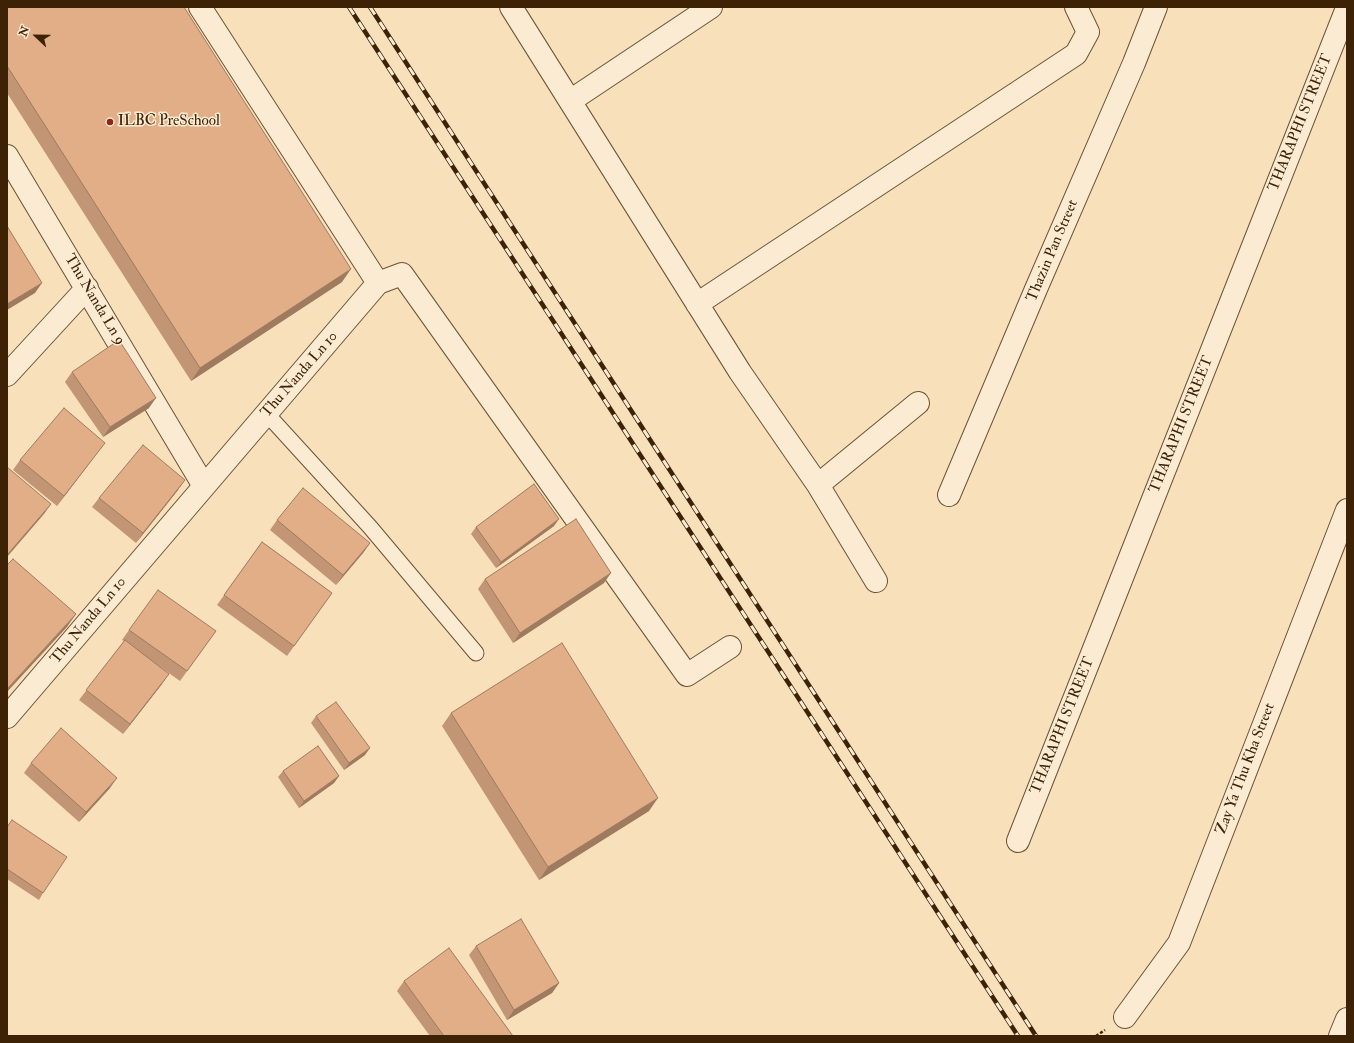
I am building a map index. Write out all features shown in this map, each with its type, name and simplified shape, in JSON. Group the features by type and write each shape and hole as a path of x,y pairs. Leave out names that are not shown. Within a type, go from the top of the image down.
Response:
{"street":[{"path":"200,7 378,283 402,274 687,675 730,647"},
{"path":"511,7 740,372 818,485 876,581"},
{"path":"570,100 711,7"},
{"path":"697,304 1076,54 1088,32 1076,7"},
{"name":"Thazin Pan Street","path":"949,495 1134,63 1156,7"},
{"name":"THARAPHI STREET","path":"1018,841 1347,8"},
{"name":"Thu Nanda Ln 9","path":"7,156 204,486"},
{"name":"Thu Nanda Ln 10","path":"7,717 378,283"},
{"path":"7,375 87,288"},
{"path":"818,485 918,403"},
{"name":"Zay Ya Thu Kha Street","path":"1125,1017 1179,943 1347,510"},
{"path":"1340,1036 1347,1019"}],"lane":[{"path":"266,414 370,527 476,653"}],"building":[{"path":"7,7 184,7 351,269 200,368 7,66"},
{"path":"7,226 42,283 7,304"},
{"path":"119,340 156,398 110,427 72,372"},
{"path":"64,408 105,443 64,496 20,460"},
{"path":"143,445 185,480 143,533 99,498"},
{"path":"7,467 51,504 7,555"},
{"path":"534,484 559,519 501,562 476,527"},
{"path":"303,488 370,543 343,575 277,520"},
{"path":"576,519 611,573 520,633 485,579"},
{"path":"262,542 332,593 294,646 224,595"},
{"path":"13,559 76,614 7,689 7,565"},
{"path":"158,590 216,631 187,671 129,630"},
{"path":"125,640 169,674 130,724 86,690"},
{"path":"562,643 658,798 548,867 451,713"},
{"path":"336,702 370,748 349,763 316,716"},
{"path":"61,728 117,778 86,812 31,763"},
{"path":"318,746 339,776 304,801 283,771"},
{"path":"12,820 67,857 43,893 7,869 7,827"},
{"path":"521,919 559,983 514,1010 476,946"},
{"path":"449,948 513,1036 444,1036 404,981"}],"railway":[{"path":"349,7 1018,1036"},
{"path":"370,7 1036,1036"}],"place":[{"name":"ILBC PreSchool","path":"110,122"}]}
